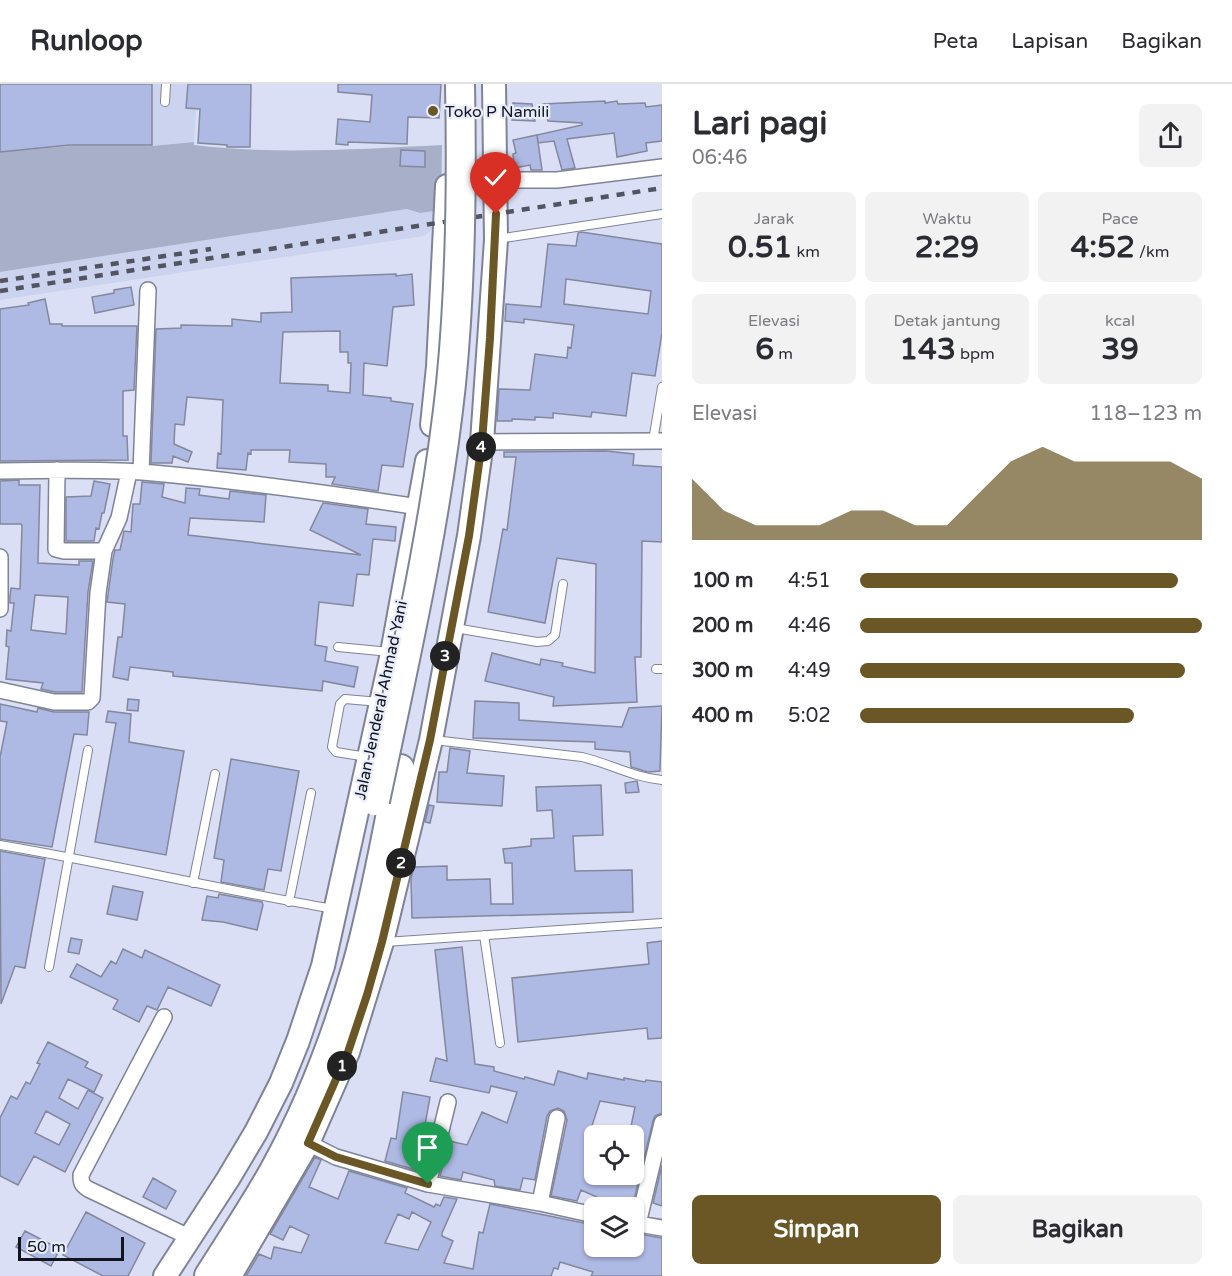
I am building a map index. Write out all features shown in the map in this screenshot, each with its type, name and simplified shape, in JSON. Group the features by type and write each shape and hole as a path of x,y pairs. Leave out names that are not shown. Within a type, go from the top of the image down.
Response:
{"highway":[{"name":"Jalan Jenderal Ahmad Yani","path":"187,1276 255,1166 288,1100 314,1036 336,970 414,611 438,480 450,385 457,299 461,219 460,84"},
{"name":"Jalan Jenderal Ahmad Yani","path":"209,1276 274,1172 304,1110 331,1046 356,970 346,919 437,594 464,432 479,237 478,84"}],"street":[{"name":"Jalan Jenderal Ahmad Yani","path":"230,1276 308,1143 348,1052 346,919 369,757 392,653 419,507 434,406 446,213 446,84"},
{"name":"Jalan Jenderal Ahmad Yani","path":"165,1276 250,1142 281,1083 298,1041 323,966 430,740 469,536 482,442 496,240 494,84"},
{"path":"495,180 557,180 662,167"},
{"path":"0,690 54,702 88,702 92,698 98,593 104,551 119,519 135,472 148,290"},
{"path":"434,406 449,388 462,387 474,390 485,404"},
{"path":"482,442 657,441"},
{"path":"57,470 56,549 104,551"},
{"path":"0,471 135,472 323,492 419,507"},
{"path":"0,557 0,609"},
{"path":"164,1017 81,1175 81,1180 82,1185 88,1189 191,1238"},
{"path":"428,1184 448,1102"},
{"path":"540,1203 558,1118"},
{"path":"643,1197 662,1123"},
{"path":"308,1143 336,1157 428,1184 584,1213"},
{"path":"644,1225 662,1228"}],"lane":[{"path":"165,102 166,84"},
{"path":"496,240 662,214"},
{"path":"657,441 662,387"},
{"path":"451,627 537,642 548,641 555,635 563,584"},
{"path":"338,647 392,653"},
{"path":"369,757 336,752 332,747 340,704 345,699 381,702"},
{"path":"430,740 582,757 605,763 641,778 662,780"},
{"path":"49,967 88,750"},
{"path":"193,883 215,774"},
{"path":"289,902 311,793"},
{"path":"0,845 289,902 346,919 484,935 662,923"},
{"path":"484,935 500,1043"}],"shaded area":[{"path":"0,84 198,84 194,142 152,146 71,146 0,152"},
{"path":"194,142 194,145 256,150 442,145 441,210 420,213 407,209 0,272 0,152 71,146 152,146"},
{"path":"407,209 420,213 441,210 441,228 431,230 424,236 0,300 0,272"}],"building":[{"path":"0,84 152,84 152,145 70,145 0,152"},
{"path":"188,84 251,84 250,147 198,143 200,109 186,108"},
{"path":"338,84 441,84 439,118 408,117 407,144 348,142 348,145 336,144 338,119 370,122 372,95 338,92"},
{"path":"605,101 605,103 617,101 618,104 645,103 646,107 662,105 662,141 646,143 647,151 617,157 614,133 567,139 575,168 562,170 554,141 538,143 537,135 582,125 582,123 548,121 543,104"},
{"path":"513,103 532,104 535,121 512,120"},
{"path":"537,135 542,170 531,170 530,165 514,168 513,154 516,153 513,140"},
{"path":"401,150 425,151 425,167 400,166"},
{"path":"578,233 662,244 662,333 655,376 632,373 626,416 592,412 591,417 553,413 553,418 535,417 535,420 497,421 499,389 530,390 535,354 567,358 568,347 571,348 574,325 524,319 524,323 505,321 506,304 541,307 548,244 576,246","holes":["566,279 651,291 648,314 564,304"]},
{"path":"412,274 414,305 393,307 387,366 364,363 363,395 391,398 391,401 413,404 403,467 382,465 378,491 332,484 335,477 326,477 326,464 289,462 290,450 251,450 251,454 248,453 246,470 217,468 218,453 221,454 223,400 187,397 184,425 175,424 174,444 192,452 188,462 173,456 172,463 151,463 156,329 181,328 181,325 232,326 232,319 261,322 261,313 292,312 291,278","holes":["340,331 340,352 348,352 348,363 351,363 350,393 328,391 328,385 280,383 283,332"]},
{"path":"131,287 134,305 95,313 92,297"},
{"path":"45,299 50,324 137,326 134,390 123,391 123,436 127,436 128,460 0,461 0,309 29,305 28,303"},
{"path":"606,451 634,454 633,465 662,467 662,542 642,541 641,657 635,657 637,702 553,706 554,697 485,681 492,653 540,665 541,659 563,663 562,666 595,673 596,564 557,558 545,623 488,612 503,529 507,530 516,457 504,457 504,452"},
{"path":"19,480 19,485 40,485 38,563 79,565 79,561 93,561 88,592 82,692 55,692 41,689 43,683 6,679 9,647 6,646 7,630 11,631 14,603 10,603 10,596 11,588 20,589 22,526 21,524 0,524 0,481","holes":["35,595 68,597 66,634 31,630"]},
{"path":"94,481 110,484 104,513 102,513 99,529 96,528 94,541 66,541 66,497 91,496"},
{"path":"142,482 164,484 162,497 185,503 186,488 200,489 199,495 229,499 230,491 266,495 264,522 190,518 188,535 361,555 310,530 323,503 368,509 366,524 396,527 395,541 373,539 369,575 357,574 353,606 319,602 315,645 327,647 325,661 358,667 354,687 323,681 322,691 173,676 173,672 130,667 128,680 113,677 118,637 122,637 125,604 107,602 113,559 115,550 120,550 124,531 131,532 133,504 140,504"},
{"path":"128,699 139,700 138,711 127,710"},
{"path":"475,701 519,703 519,720 622,727 629,708 662,706 660,771 648,772 631,767 630,752 595,749 595,742 473,738"},
{"path":"0,704 37,712 38,708 54,712 89,712 87,735 74,734 52,847 0,839 0,757 7,722 0,721"},
{"path":"108,711 131,714 129,742 184,751 166,855 95,842 116,723 106,722"},
{"path":"450,748 470,751 467,773 504,776 502,806 437,802 439,772 447,772"},
{"path":"231,759 299,771 281,871 268,869 264,890 221,882 224,860 214,858"},
{"path":"637,781 639,792 626,793 625,783"},
{"path":"601,785 603,835 573,836 575,871 632,870 633,912 412,918 411,878 414,867 447,866 447,880 490,879 491,904 513,904 512,863 505,863 503,849 531,846 531,839 554,838 552,810 537,811 536,787"},
{"path":"429,805 434,806 430,823 425,822"},
{"path":"0,851 45,859 25,968 15,966 1,1004"},
{"path":"113,886 143,892 137,920 107,914"},
{"path":"219,894 262,902 257,930 202,920 207,896 218,898"},
{"path":"71,938 82,940 79,954 68,952"},
{"path":"662,941 662,1038 648,1039 647,1028 518,1042 512,978 649,964 647,943"},
{"path":"462,947 475,1064 494,1067 494,1071 554,1085 558,1071 587,1079 588,1073 624,1080 624,1078 662,1082 662,1113 655,1116 653,1121 644,1158 644,1125 631,1125 635,1107 600,1101 592,1125 584,1125 584,1185 638,1185 635,1197 597,1197 581,1190 577,1201 551,1196 567,1120 564,1111 558,1108 550,1111 547,1116 535,1180 523,1178 520,1190 495,1186 494,1180 463,1172 461,1180 440,1176 449,1141 467,1145 482,1112 507,1123 517,1092 491,1086 489,1093 430,1081 436,1058 447,1061 435,950"},
{"path":"123,949 142,958 145,950 220,985 211,1006 168,987 157,1010 147,1006 139,1022 113,1009 118,1000 70,977 77,964 101,977 111,961 116,964"},
{"path":"48,1042 88,1062 85,1067 102,1075 94,1092 68,1079 59,1098 78,1109 88,1090 103,1098 65,1172 34,1156 18,1185 0,1176 0,1118 11,1096 17,1099 26,1082 30,1084 40,1064 37,1063","holes":["46,1111 70,1124 59,1145 35,1133"]},
{"path":"403,1092 430,1097 425,1125 432,1126 422,1166 419,1165 416,1170 385,1161 391,1138 396,1139"},
{"path":"315,1157 321,1160 309,1187 338,1199 349,1171 407,1188 405,1193 434,1207 436,1204 440,1206 444,1197 457,1199 442,1233 442,1236 453,1241 444,1263 473,1269 479,1232 483,1233 490,1204 584,1223 584,1257 644,1257 644,1235 662,1238 662,1276 591,1276 593,1272 560,1262 558,1269 554,1268 551,1276 246,1276 259,1254 271,1259 274,1247 301,1253 309,1235 290,1226 283,1240 270,1234","holes":["412,1212 431,1222 418,1250 385,1243 398,1214 409,1219"]},
{"path":"662,1165 662,1206 653,1203"},
{"path":"153,1178 176,1191 166,1209 143,1197"},
{"path":"86,1212 145,1243 128,1276 103,1276 63,1255"},
{"path":"25,1231 60,1249 51,1266 16,1247"}],"railway":[{"path":"0,291 662,188"},
{"path":"0,281 211,249"}],"place":[{"name":"Toko P Namili","path":"433,111"}],"route":[{"path":"428,1184 336,1157 308,1143 348,1052 367,995 382,942 430,740 469,536 482,442 496,214"}]}
